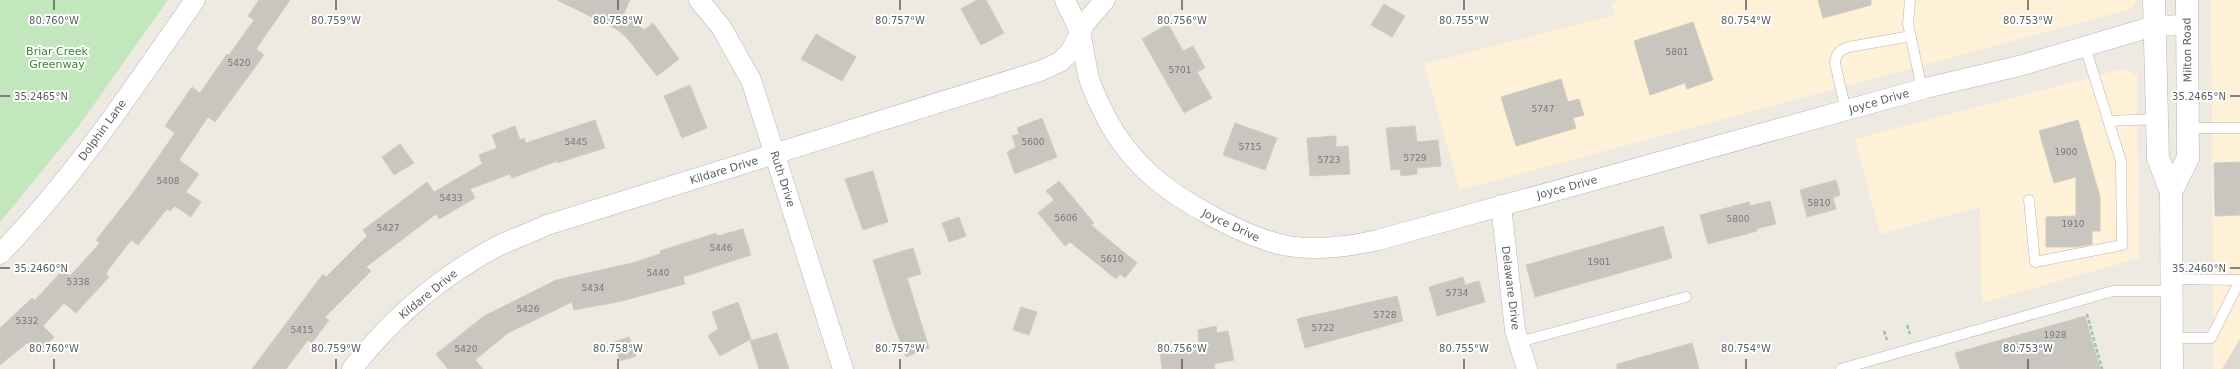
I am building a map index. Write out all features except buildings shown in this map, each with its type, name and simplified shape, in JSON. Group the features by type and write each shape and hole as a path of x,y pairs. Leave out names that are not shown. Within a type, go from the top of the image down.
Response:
{"street":[{"name":"Dolphin Lane","path":"0,254 25,228 76,167 195,0"},
{"name":"Ruth Drive","path":"699,0 721,27 751,80 834,347 843,369"},
{"name":"Joyce Drive","path":"1065,0 1080,33 1089,79 1107,120 1136,162 1156,181 1181,200 1234,228 1262,240 1288,246 1329,248 1378,240 1922,89 2019,66 2154,26 2187,25"},
{"name":"Kildare Drive","path":"352,369 387,328 432,288 455,271 497,247 547,225 1040,71 1060,62 1070,52 1085,23 1105,0"},
{"name":"Milton Road","path":"2154,0 2158,158 2171,192 2172,369"},
{"name":"Milton Road","path":"2171,192 2188,158 2187,0"},
{"name":"Delaware Drive","path":"1501,206 1516,330 1527,369"}],"lane":[{"path":"1910,0 1908,24 1922,89"},
{"path":"1846,111 1835,63 1836,55 1842,49 1849,47 1911,36"},
{"path":"2029,200 2036,262 2122,245 2121,161 2110,121 2085,47"},
{"path":"2110,121 2157,119"},
{"path":"2188,128 2240,128"},
{"path":"1841,369 2113,291 2240,280"},
{"path":"2172,338 2211,338 2240,280"},
{"path":"1519,342 1686,297"}],"path":[{"path":"2086,313 2102,369"}],"shaded area":[{"path":"1621,0 2137,0 2131,9 1460,190 1424,64 1615,15 1612,3"},
{"path":"2211,0 2240,0 2240,339 2222,369 2214,369"},
{"path":"2123,69 2137,75 2139,258 1982,303 1980,207 1880,234 1855,139"},
{"path":"2240,339 2240,369 2222,369"}],"green space":[{"name":"Briar Creek Greenway","path":"0,0 168,0 78,127 0,222"}]}
